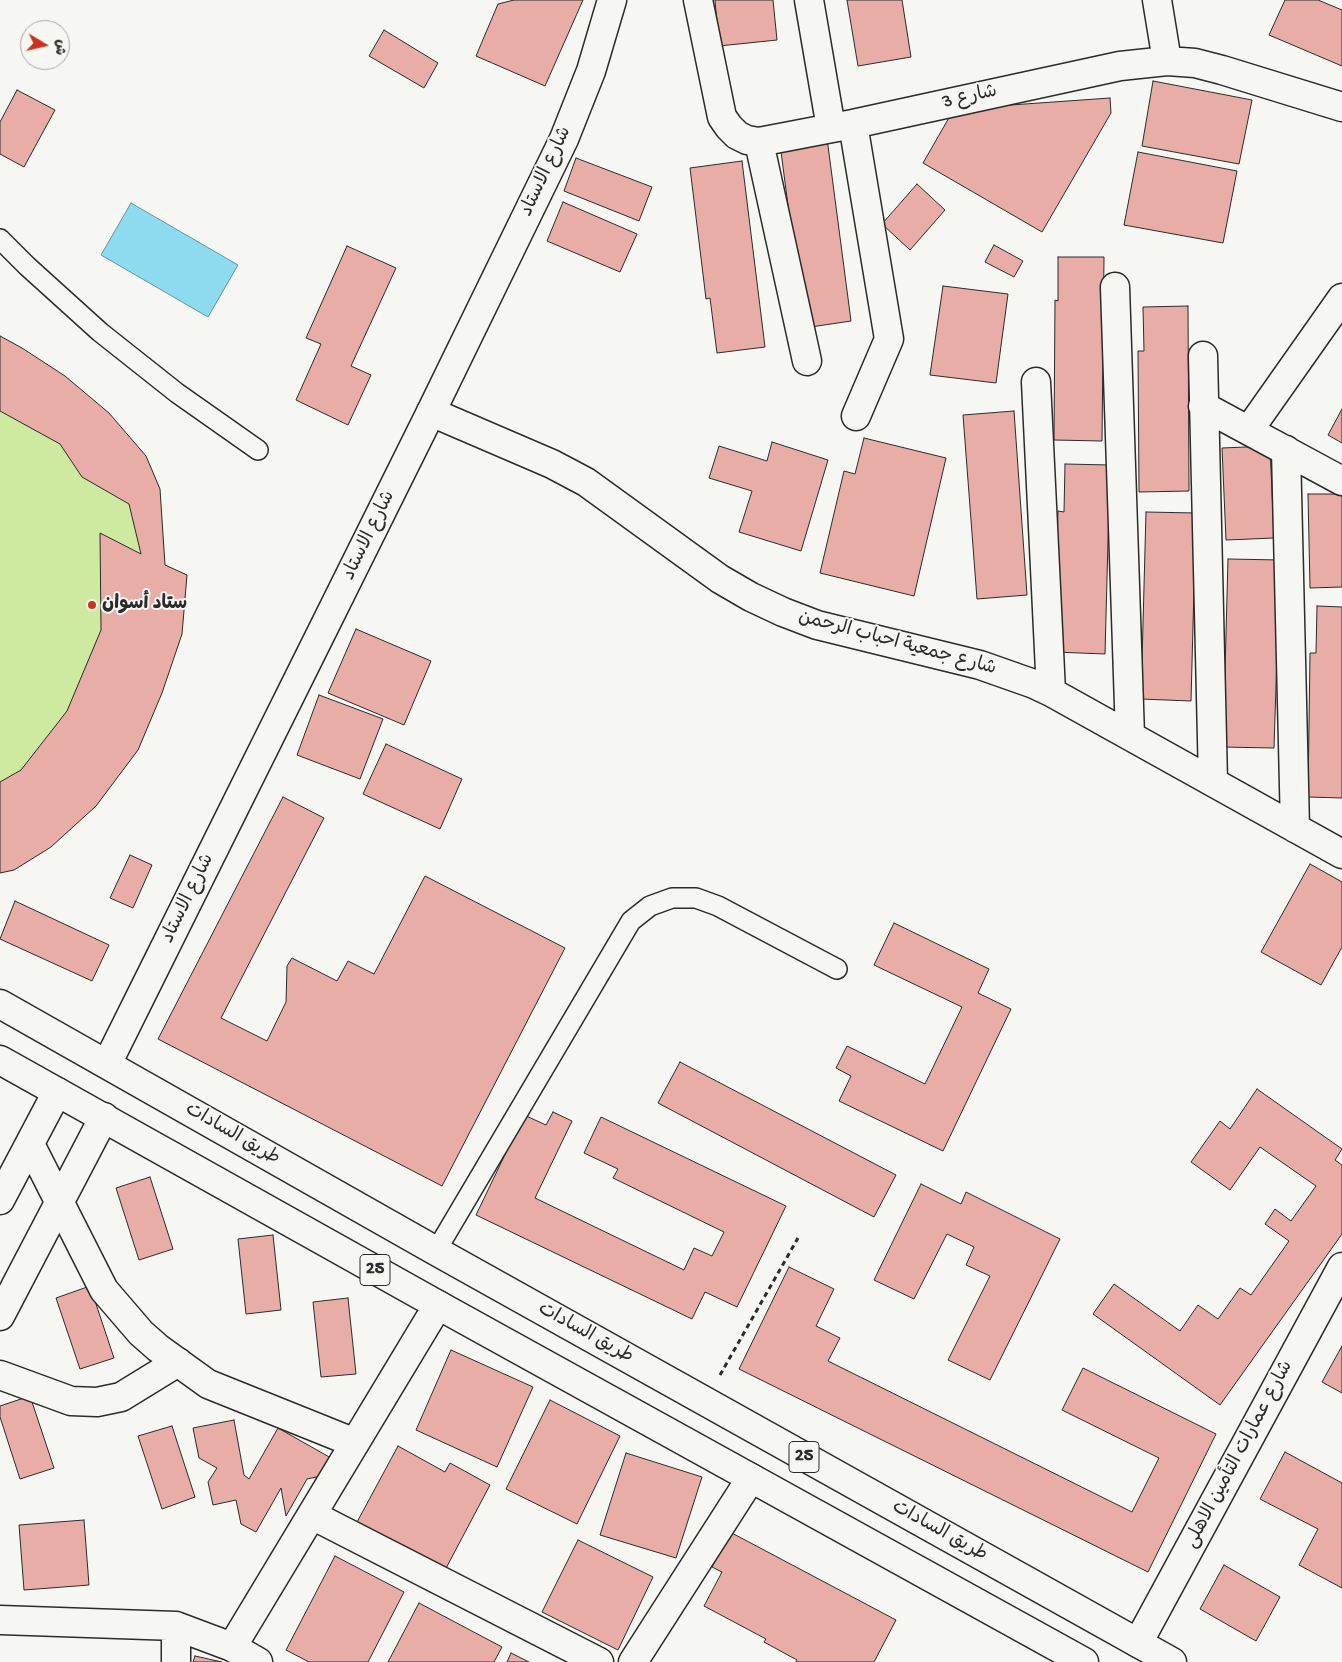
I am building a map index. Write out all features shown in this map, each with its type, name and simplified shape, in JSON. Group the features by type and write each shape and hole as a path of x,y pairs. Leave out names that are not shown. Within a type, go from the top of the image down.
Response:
{"street":[{"name":"شارع الاستاد","path":"107,1064 431,412 564,139 591,71 612,0"},
{"path":"698,0 722,117 728,127 737,135 747,140 759,142 807,361"},
{"path":"809,0 842,126 889,340 856,416"},
{"path":"1157,0 1168,61"},
{"name":"شارع 3","path":"759,142 1120,66 1168,61 1196,63 1342,107"},
{"path":"1116,287 1130,736"},
{"path":"1249,430 1342,298"},
{"path":"1202,356 1213,782"},
{"path":"1036,382 1051,692"},
{"path":"1203,406 1342,481"},
{"name":"شارع جمعية احباب الرحمن","path":"431,412 569,472 602,492 720,579 751,597 817,625 989,668 1051,692 1342,854"},
{"path":"1286,450 1295,828"},
{"name":"طريق السادات","path":"0,1004 436,1251 1172,1662"},
{"name":"25","path":"0,1060 438,1305 1084,1662"},
{"path":"0,1200 57,1092"},
{"path":"0,1316 104,1117"},
{"path":"30,1144 104,1290 141,1333 158,1348 208,1384 355,1443"},
{"name":"شارع عمارات التأمين الاهلى","path":"1138,1643 1342,1267"},
{"path":"232,1647 438,1305"},
{"path":"0,1375 71,1401 97,1402 120,1397 178,1362"},
{"path":"633,1662 751,1478"},
{"path":"312,1515 599,1662"},
{"path":"0,1620 176,1626 232,1647 258,1662"},
{"path":"176,1626 176,1662"}],"lane":[{"path":"0,239 26,266 100,332 177,394 258,450"},
{"path":"436,1251 631,921 650,906 672,898 696,898 718,906 837,969"}],"path":[{"path":"705,1401 798,1238"}],"green space":[{"name":"ستاد أسوان","path":"0,336 65,376 109,413 146,456 160,489 165,564 187,575 182,634 162,693 138,750 96,806 51,847 14,870 0,873"}],"water":[{"path":"131,203 238,265 208,317 101,255"}],"building":[{"path":"514,0 583,0 545,86 476,56 498,4"},
{"path":"715,0 773,0 777,40 719,46"},
{"path":"847,0 902,0 911,57 858,66"},
{"path":"1285,0 1318,0 1342,10 1342,66 1269,35"},
{"path":"384,30 438,63 424,88 369,56"},
{"path":"1153,81 1252,100 1239,164 1142,146"},
{"path":"17,90 55,110 24,167 0,154 0,122"},
{"path":"1110,98 1111,113 1042,232 923,163 954,109"},
{"path":"827,138 851,321 804,328 780,144"},
{"path":"1138,152 1237,171 1223,243 1124,225"},
{"path":"576,158 652,187 639,221 564,191"},
{"path":"742,161 765,347 717,353 710,298 706,299 690,168"},
{"path":"917,184 945,210 910,250 882,224"},
{"path":"563,202 637,234 620,272 547,241"},
{"path":"994,245 1023,261 1014,277 985,262"},
{"path":"347,246 396,268 351,366 371,375 348,425 296,400 321,344 306,338"},
{"path":"1058,257 1104,257 1102,441 1054,440 1055,300 1058,301"},
{"path":"943,286 1008,294 996,383 930,375"},
{"path":"1188,306 1189,491 1139,492 1138,351 1144,351 1143,307"},
{"path":"0,336 65,376 109,413 146,456 160,489 165,565 187,575 182,634 162,693 138,750 96,806 51,847 14,870 0,873 0,782 21,770 67,711 101,630 100,533 141,554 129,504 82,477 60,444 0,411"},
{"path":"1342,409 1342,443 1328,435"},
{"path":"1014,411 1027,595 977,599 963,415"},
{"path":"864,438 946,458 914,596 820,573 844,471 855,474"},
{"path":"772,442 828,460 801,551 739,532 752,491 709,478 719,446 767,461"},
{"path":"1270,446 1274,538 1226,540 1222,448"},
{"path":"1065,464 1110,465 1105,654 1054,652 1058,511 1064,512"},
{"path":"1308,494 1342,494 1342,587 1310,588"},
{"path":"1146,512 1196,513 1191,701 1141,699"},
{"path":"1228,559 1280,560 1274,748 1223,747"},
{"path":"1317,606 1342,607 1342,798 1308,797 1310,653 1316,653"},
{"path":"356,629 431,661 404,725 328,693"},
{"path":"319,695 383,719 360,779 297,755"},
{"path":"386,744 462,779 440,829 363,794"},
{"path":"283,797 324,818 221,1018 267,1041 286,1002 287,966 292,958 337,981 348,961 374,974 425,876 565,948 442,1186 158,1039"},
{"path":"130,855 152,865 133,908 110,898"},
{"path":"1310,864 1342,882 1342,947 1321,985 1261,952"},
{"path":"15,901 109,945 92,981 0,939"},
{"path":"894,923 989,969 978,993 1011,1009 943,1151 839,1101 851,1076 836,1068 847,1046 925,1084 962,1007 874,965"},
{"path":"680,1062 896,1175 874,1217 658,1103"},
{"path":"1257,1089 1342,1149 1335,1160 1342,1165 1342,1234 1220,1405 1093,1314 1114,1284 1180,1331 1198,1305 1218,1319 1240,1288 1251,1295 1289,1241 1265,1224 1275,1209 1291,1221 1316,1186 1260,1147 1230,1190 1191,1162 1220,1121 1230,1129"},
{"path":"553,1112 572,1121 535,1198 684,1270 694,1248 712,1256 724,1232 613,1178 618,1169 584,1153 601,1117 786,1206 737,1307 705,1292 692,1319 476,1215 524,1115 546,1125"},
{"path":"150,1177 173,1249 139,1260 116,1188"},
{"path":"921,1184 961,1204 966,1192 1060,1239 990,1380 948,1360 990,1276 966,1265 974,1247 947,1234 914,1299 874,1280"},
{"path":"273,1235 281,1310 246,1314 238,1239"},
{"path":"789,1267 834,1289 816,1326 840,1338 828,1361 1132,1512 1159,1458 1062,1410 1083,1368 1216,1434 1148,1572 739,1369"},
{"path":"90,1286 114,1358 80,1369 56,1298"},
{"path":"348,1298 356,1374 321,1377 313,1302"},
{"path":"1342,1346 1342,1393 1322,1382"},
{"path":"451,1350 533,1387 497,1467 416,1430"},
{"path":"30,1396 54,1468 20,1479 0,1417 0,1406"},
{"path":"550,1400 620,1436 577,1524 506,1489"},
{"path":"234,1420 244,1475 249,1479 278,1428 331,1458 321,1476 307,1479 286,1516 281,1488 256,1532 241,1524 236,1500 213,1505 208,1482 217,1468 199,1458 193,1428"},
{"path":"172,1426 195,1497 162,1509 138,1436"},
{"path":"398,1446 445,1472 450,1463 490,1485 444,1572 356,1524"},
{"path":"1285,1452 1342,1483 1342,1588 1299,1565 1318,1529 1260,1499"},
{"path":"626,1453 702,1477 676,1558 600,1535"},
{"path":"84,1520 89,1585 24,1590 19,1525"},
{"path":"730,1532 896,1620 874,1662 796,1662 797,1660 764,1642 766,1639 704,1606 722,1572 712,1567"},
{"path":"578,1540 653,1577 618,1650 542,1612"},
{"path":"335,1556 404,1592 368,1662 309,1662 286,1650"},
{"path":"1224,1565 1280,1597 1256,1641 1200,1609"},
{"path":"419,1603 502,1647 494,1662 388,1662"},
{"path":"511,1653 529,1662 507,1662"},
{"path":"195,1656 222,1662 193,1662"}],"place":[{"name":"ستاد أسوان","path":"92,605"}]}
